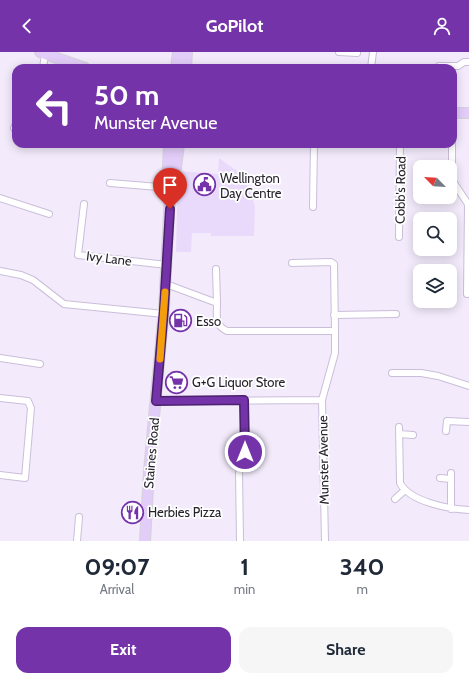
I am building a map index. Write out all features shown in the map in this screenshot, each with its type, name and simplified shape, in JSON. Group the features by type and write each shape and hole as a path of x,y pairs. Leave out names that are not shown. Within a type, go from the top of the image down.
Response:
{"main road":[{"path":"176,64 178,52"},
{"path":"182,64 183,52"},
{"path":"186,64 187,52"},
{"path":"43,53 74,64"},
{"path":"457,113 469,113"},
{"name":"Staines Road","path":"145,541 149,471 166,284 171,188 170,171 168,166 169,148"},
{"path":"170,171 174,148"},
{"name":"Staines Road","path":"170,171 176,168 178,148"}],"street":[{"path":"339,52 358,53"},
{"path":"372,64 373,52"},
{"path":"43,53 43,64"},
{"path":"457,66 464,62 469,62"},
{"path":"313,207 314,148"},
{"name":"Cobb's Road","path":"399,237 400,148"},
{"path":"452,148 452,180 468,204 467,294"},
{"path":"110,183 171,188"},
{"path":"0,198 49,214"},
{"name":"Ivy Lane","path":"84,204 78,255 167,265"},
{"path":"292,263 331,262 334,264 335,353 322,400"},
{"path":"216,269 217,321 221,328 227,331 335,331"},
{"path":"0,271 21,275 33,280 64,304 164,314"},
{"path":"166,284 217,303"},
{"path":"334,315 396,314"},
{"path":"0,358 40,364"},
{"path":"392,373 417,372 438,376 469,386"},
{"path":"0,398 28,401 31,408 25,478 0,475"},
{"path":"240,541 239,473 245,452 244,400"},
{"name":"Munster Avenue","path":"156,401 322,400 325,541"},
{"path":"446,431 447,417 469,422"},
{"path":"398,427 400,483 405,490 420,498 451,509 469,510"},
{"path":"399,434 413,435"},
{"path":"440,478 451,476 451,509"},
{"path":"395,499 405,490"},
{"path":"77,541 79,517"}],"shaded area":[{"path":"219,158 237,171 248,187 255,206 254,236 211,236 211,233 192,233 191,252 176,252 178,171 218,174"}],"slow traffic":[{"path":"160,359 165,292"}],"place":[{"name":"Wellington Day Centre","path":"205,185"},
{"name":"Esso","path":"181,321"},
{"name":"G+G Liquor Store","path":"176,382"},
{"name":"Herbies Pizza","path":"133,512"}],"route":[{"path":"170,209 164,309 156,401 244,400 245,452"}]}
